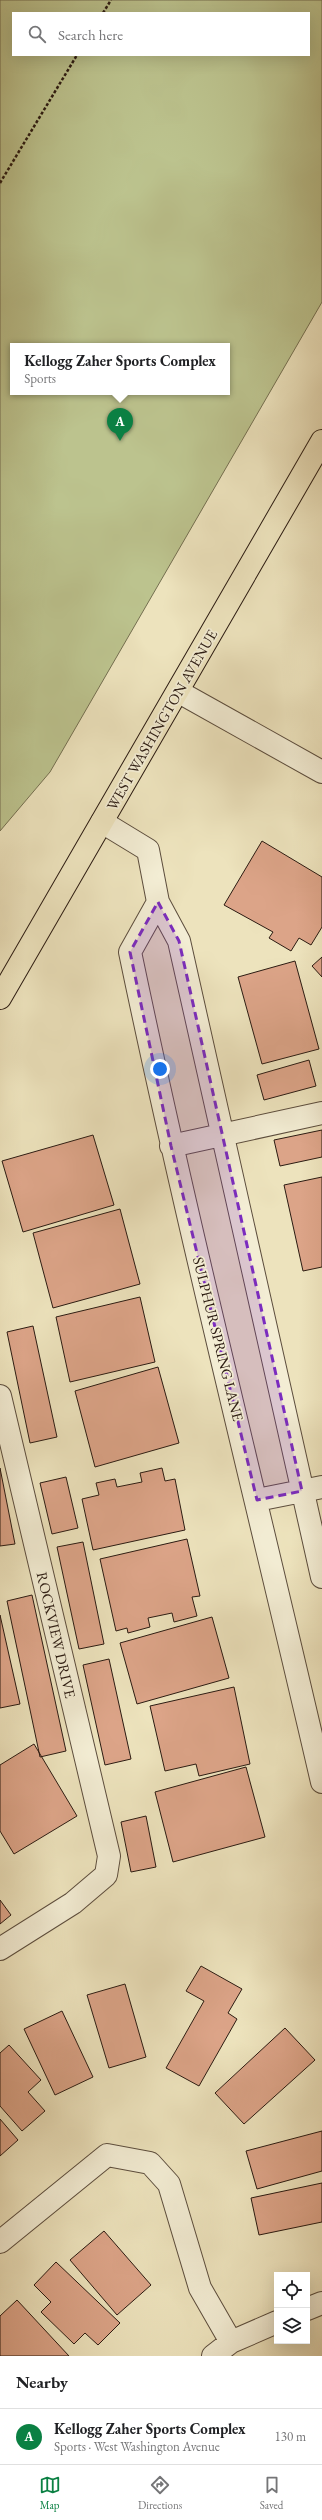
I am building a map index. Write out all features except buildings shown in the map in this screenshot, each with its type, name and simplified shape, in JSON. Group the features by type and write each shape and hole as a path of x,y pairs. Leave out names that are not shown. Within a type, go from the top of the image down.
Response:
{"main road":[{"name":"WEST WASHINGTON AVENUE","path":"0,998 322,441"}],"street":[{"path":"178,692 322,772"},
{"path":"102,822 148,850 158,902 179,941 223,1135 312,1489 322,1577"},
{"name":"SULPHUR SPRING LANE","path":"158,902 130,952 171,1146 257,1500 322,1782"},
{"path":"171,1146 322,1113"},
{"name":"ROCKVIEW DRIVE","path":"0,1396 108,1856 106,1875 73,1903 0,1950"},
{"path":"257,1500 312,1489"},
{"path":"0,2242 107,2155 150,2163 169,2184 200,2288 231,2342"},
{"path":"310,2308 322,2303"},
{"path":"213,2356 231,2342 274,2323"}],"path":[{"path":"104,12 111,0"},
{"path":"0,183 76,56"}],"highlighted area":[{"path":"158,902 179,941 302,1491 257,1500 171,1146 130,952"}],"green space":[{"path":"0,0 322,0 322,302 50,772 0,831"}],"place":[{"name":"Kellogg Zaher Sports Complex","path":"120,441"}]}
